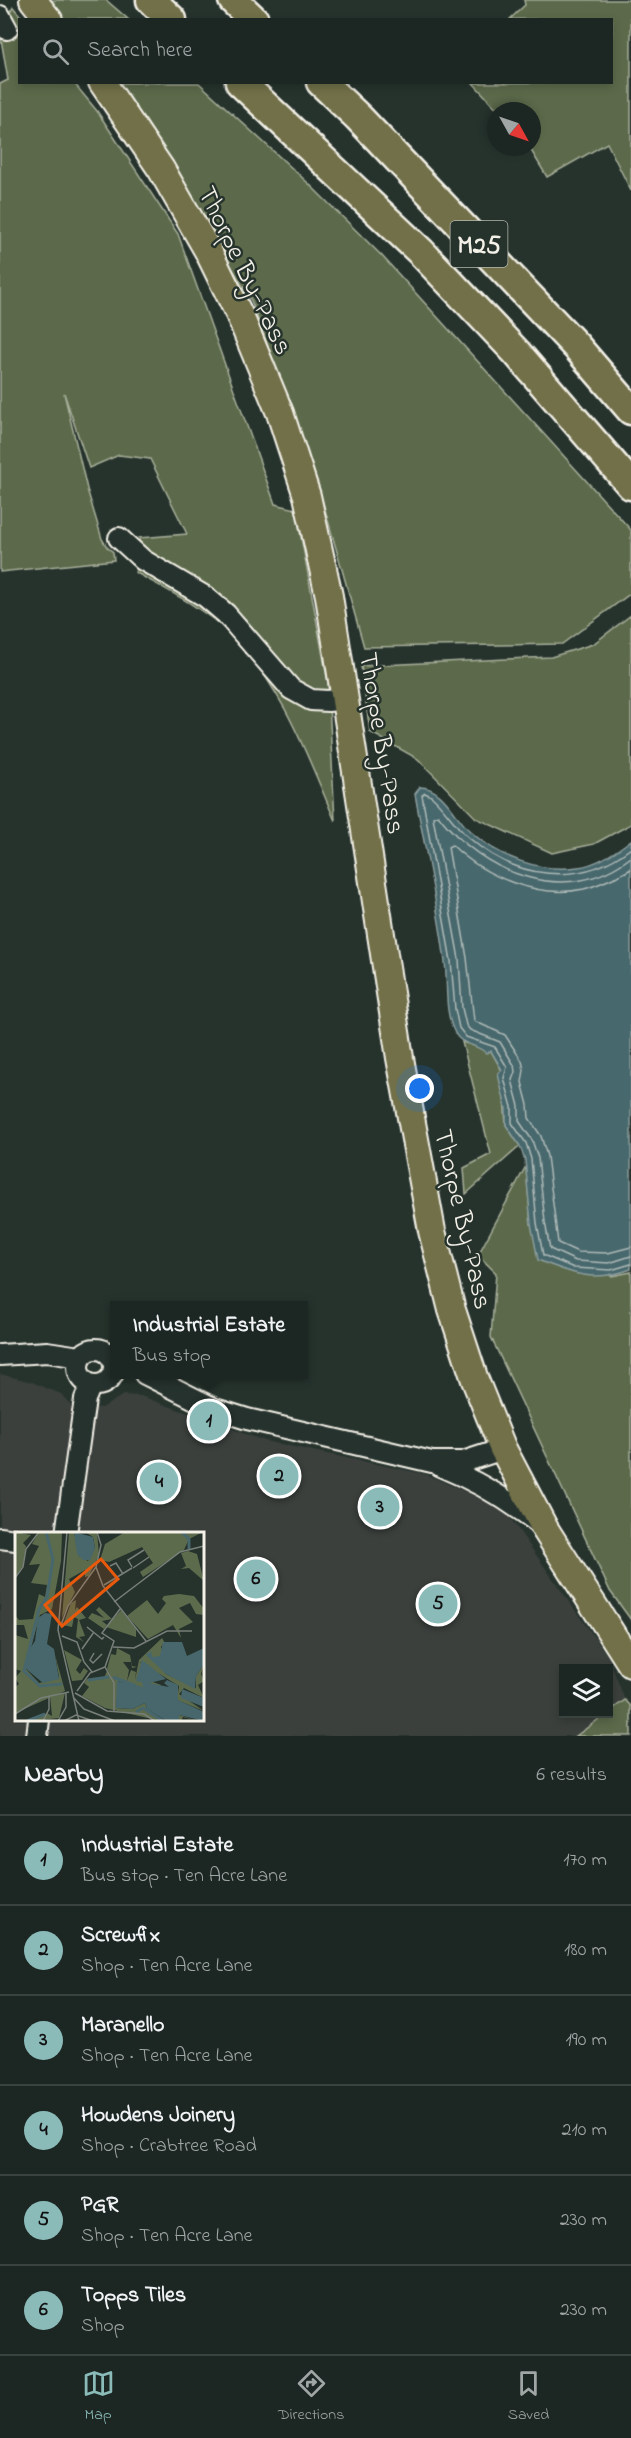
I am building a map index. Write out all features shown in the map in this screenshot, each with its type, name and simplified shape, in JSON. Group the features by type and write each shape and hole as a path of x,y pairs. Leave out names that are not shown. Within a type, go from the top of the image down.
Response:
{"highway":[{"path":"151,0 170,18"},
{"path":"233,0 252,18"},
{"name":"M25","path":"242,84 421,252 516,352 631,485"},
{"name":"M25","path":"323,84 359,118 576,346 631,410"}],"main road":[{"path":"33,0 47,18"},
{"name":"Thorpe By-Pass","path":"103,84 161,169 208,251 240,316 280,413 307,496 329,596 400,1058 432,1231 459,1330 475,1380 503,1449 545,1529 631,1664"}],"street":[{"path":"119,538 143,560 206,597 219,608 291,689 311,700 346,699"},
{"path":"110,1358 108,1353 101,1349 85,1352 80,1357 77,1371 80,1377 91,1385 104,1383 110,1377"},
{"path":"0,1355 47,1352 80,1357"},
{"path":"155,1379 214,1409 247,1419 432,1462 509,1500 545,1529"},
{"path":"66,1532 85,1399 91,1385"},
{"path":"432,1462 463,1462 503,1449"},
{"path":"0,1538 15,1540"},
{"path":"37,1736 39,1721"}],"shaded area":[{"path":"0,1374 32,1382 61,1394 70,1404 102,1408 123,1395 141,1396 265,1441 425,1474 469,1493 508,1515 611,1664 559,1664 559,1718 601,1718 576,1736 0,1736"},
{"path":"613,1668 625,1700 613,1709"}],"green space":[{"path":"47,0 106,0 127,18 62,18"},
{"path":"524,0 631,0 631,191 607,143 547,177 534,156 541,156 541,102 491,102 474,84 613,84 613,18 511,18 525,5"},
{"path":"13,7 22,18 18,18 18,84 75,84 97,111 178,234 275,504 296,509 328,683 335,821 291,720 278,696 247,652 207,615 135,572 143,560 139,538 187,534 150,459 119,455 89,468 64,393 87,489 102,539 113,552 114,560 0,572 0,84 8,80 0,33"},
{"path":"115,84 200,84 307,182 382,256 631,530 631,593 562,644 364,647 316,478 251,300 146,121"},
{"path":"631,615 631,824 594,844 552,853 476,818 418,759 370,732 361,666 551,657 593,644"},
{"path":"462,1042 491,1051 502,1071 506,1125 520,1146 466,1194 464,1168 491,1154"},
{"path":"526,1166 531,1224 612,1276 631,1272 631,1620 610,1591 491,1337 496,1273 478,1255"},
{"path":"625,1700 631,1706 631,1736 576,1736 600,1718 613,1718 613,1709"}],"water":[{"path":"420,787 428,788 442,798 465,826 482,841 507,856 535,865 549,868 585,866 606,857 631,840 631,1269 606,1275 584,1275 538,1260 531,1224 525,1160 520,1146 506,1125 506,1108 498,1074 502,1070 491,1051 486,1053 464,1042 457,1036 451,1023 442,941 415,794"}],"place":[{"name":"Industrial Estate","path":"209,1421"},
{"name":"Screwfix","path":"279,1476"},
{"name":"Howdens Joinery","path":"159,1482"},
{"name":"Maranello","path":"380,1507"},
{"name":"Topps Tiles","path":"256,1579"},
{"name":"PGR","path":"438,1604"}]}
